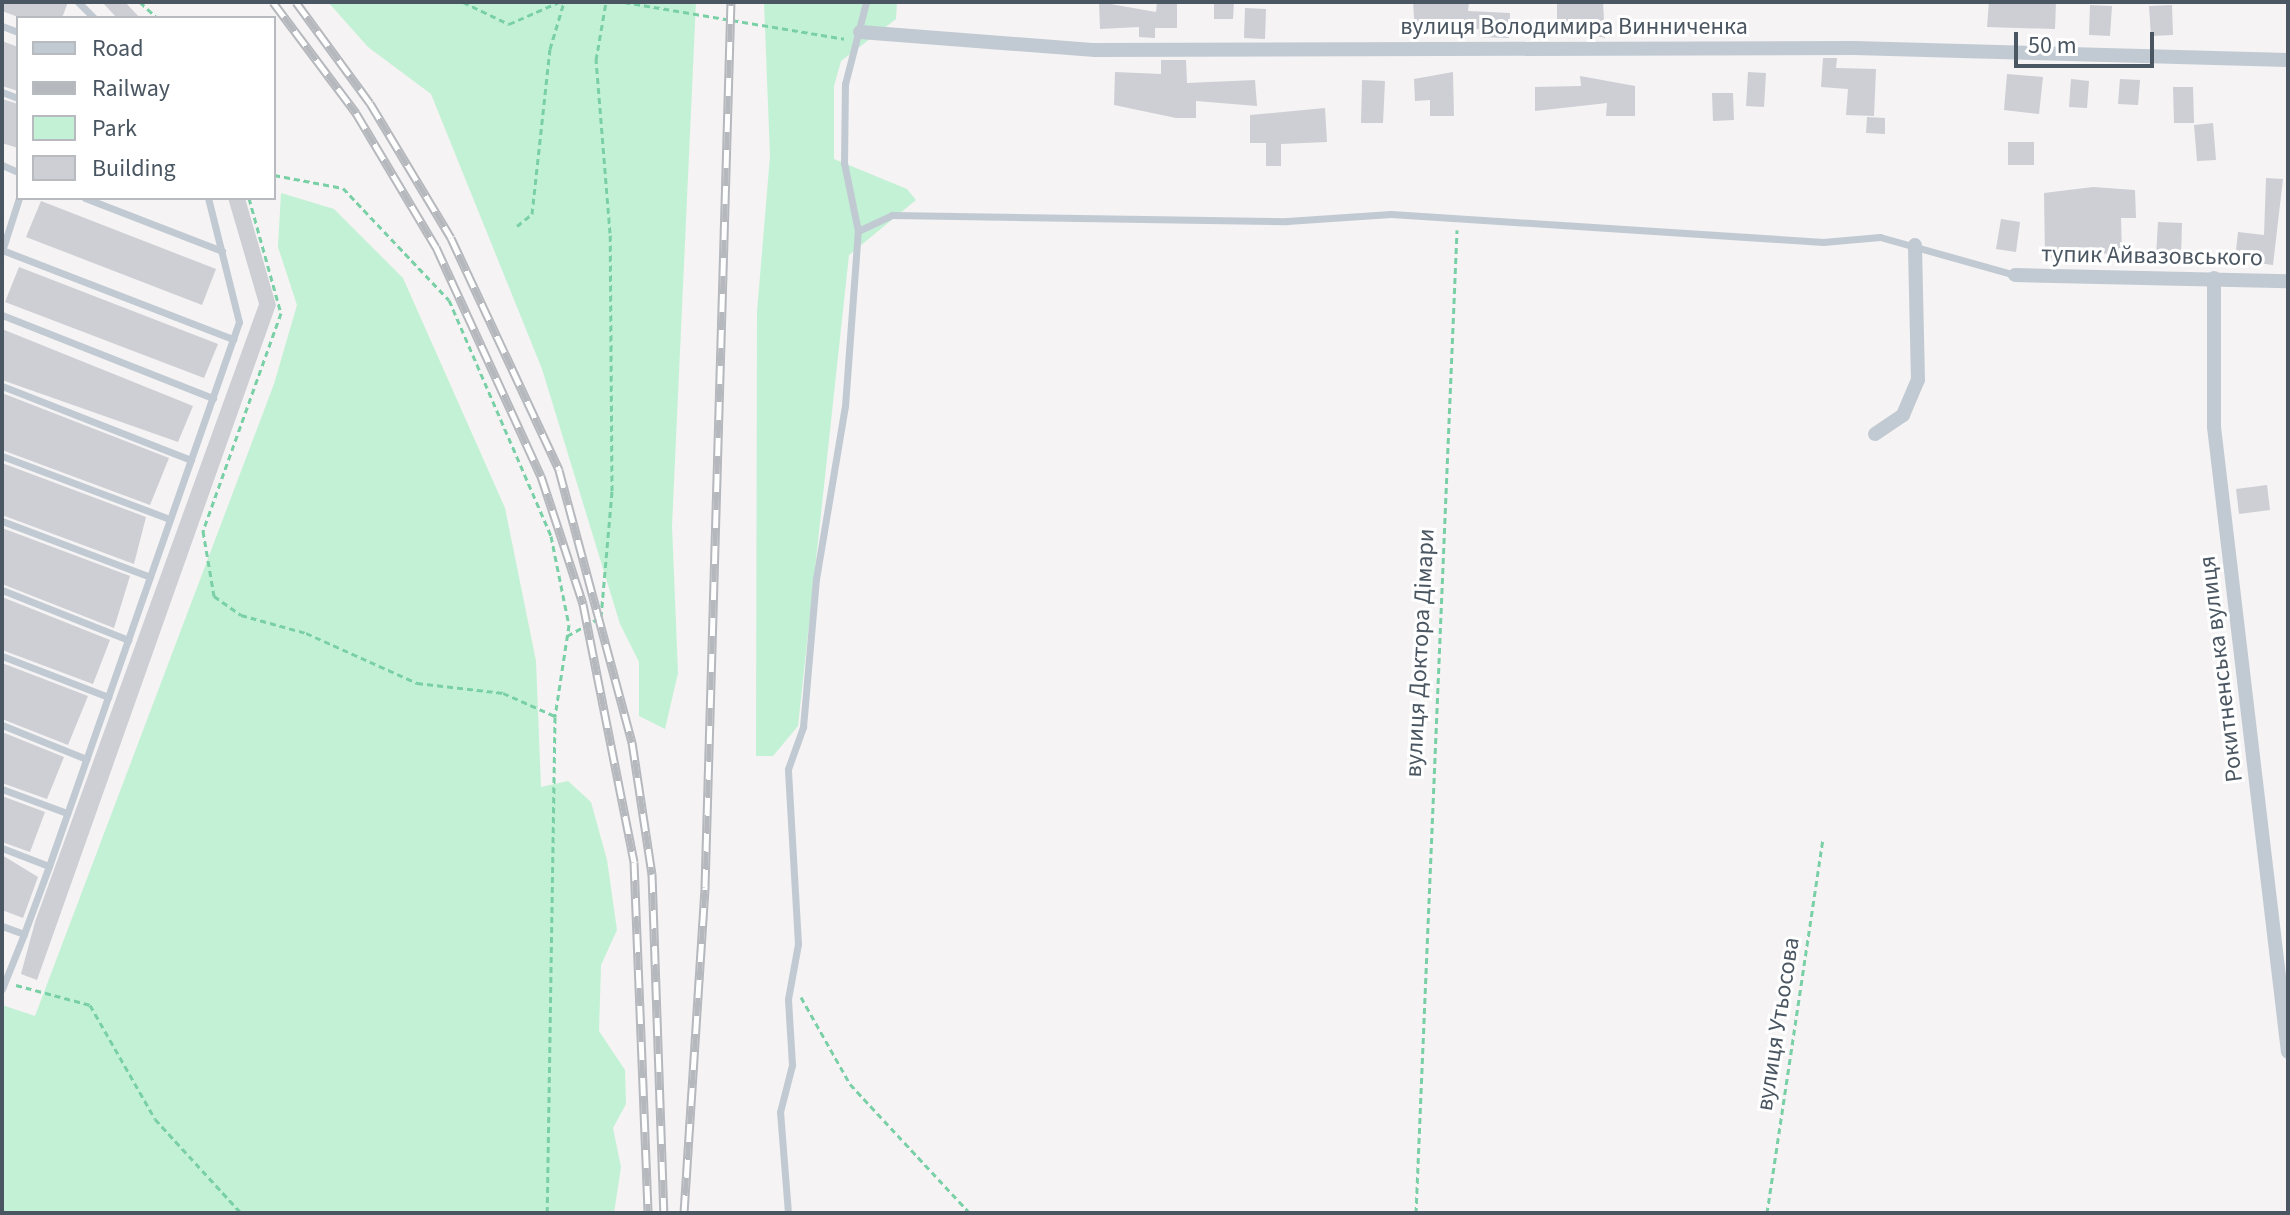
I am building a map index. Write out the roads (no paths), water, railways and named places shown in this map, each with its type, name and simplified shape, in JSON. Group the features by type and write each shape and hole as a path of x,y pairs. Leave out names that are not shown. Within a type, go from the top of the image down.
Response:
{"street":[{"name":"вулиця Володимира Винниченка","path":"858,38 1095,50 1854,48 2288,60"},
{"path":"1875,434 1903,415 1918,380 1915,245"},
{"name":"тупик Айвазовського","path":"2015,275 2288,281"},
{"name":"Рокитненська вулиця","path":"2214,278 2214,427 2288,1052"}],"lane":[{"path":"788,1213 780,1112 792,1065 792,973 798,944 788,769 803,727 816,579 845,406 858,231 844,163 845,84 866,2"},
{"path":"18,200 2,250 233,339"},
{"path":"90,200 222,251"},
{"path":"3,984 49,866 239,322 209,200"},
{"path":"858,231 892,215 1458,218 1823,242 1880,237 2015,275"},
{"path":"2,315 213,398"},
{"path":"2,386 191,460"},
{"path":"2,456 170,519"},
{"path":"2,521 150,577"},
{"path":"2,590 128,640"},
{"path":"2,656 108,697"},
{"path":"2,725 86,759"},
{"path":"2,789 67,813"},
{"path":"2,848 49,866"},
{"path":"2,926 24,934"}],"railway":[{"path":"273,2 356,113 436,247 541,476 583,604 634,862 648,1213"},
{"path":"296,2 370,103 451,238 559,470 632,742 652,874 664,1213"},
{"path":"684,1213 705,887 731,2"}]}
